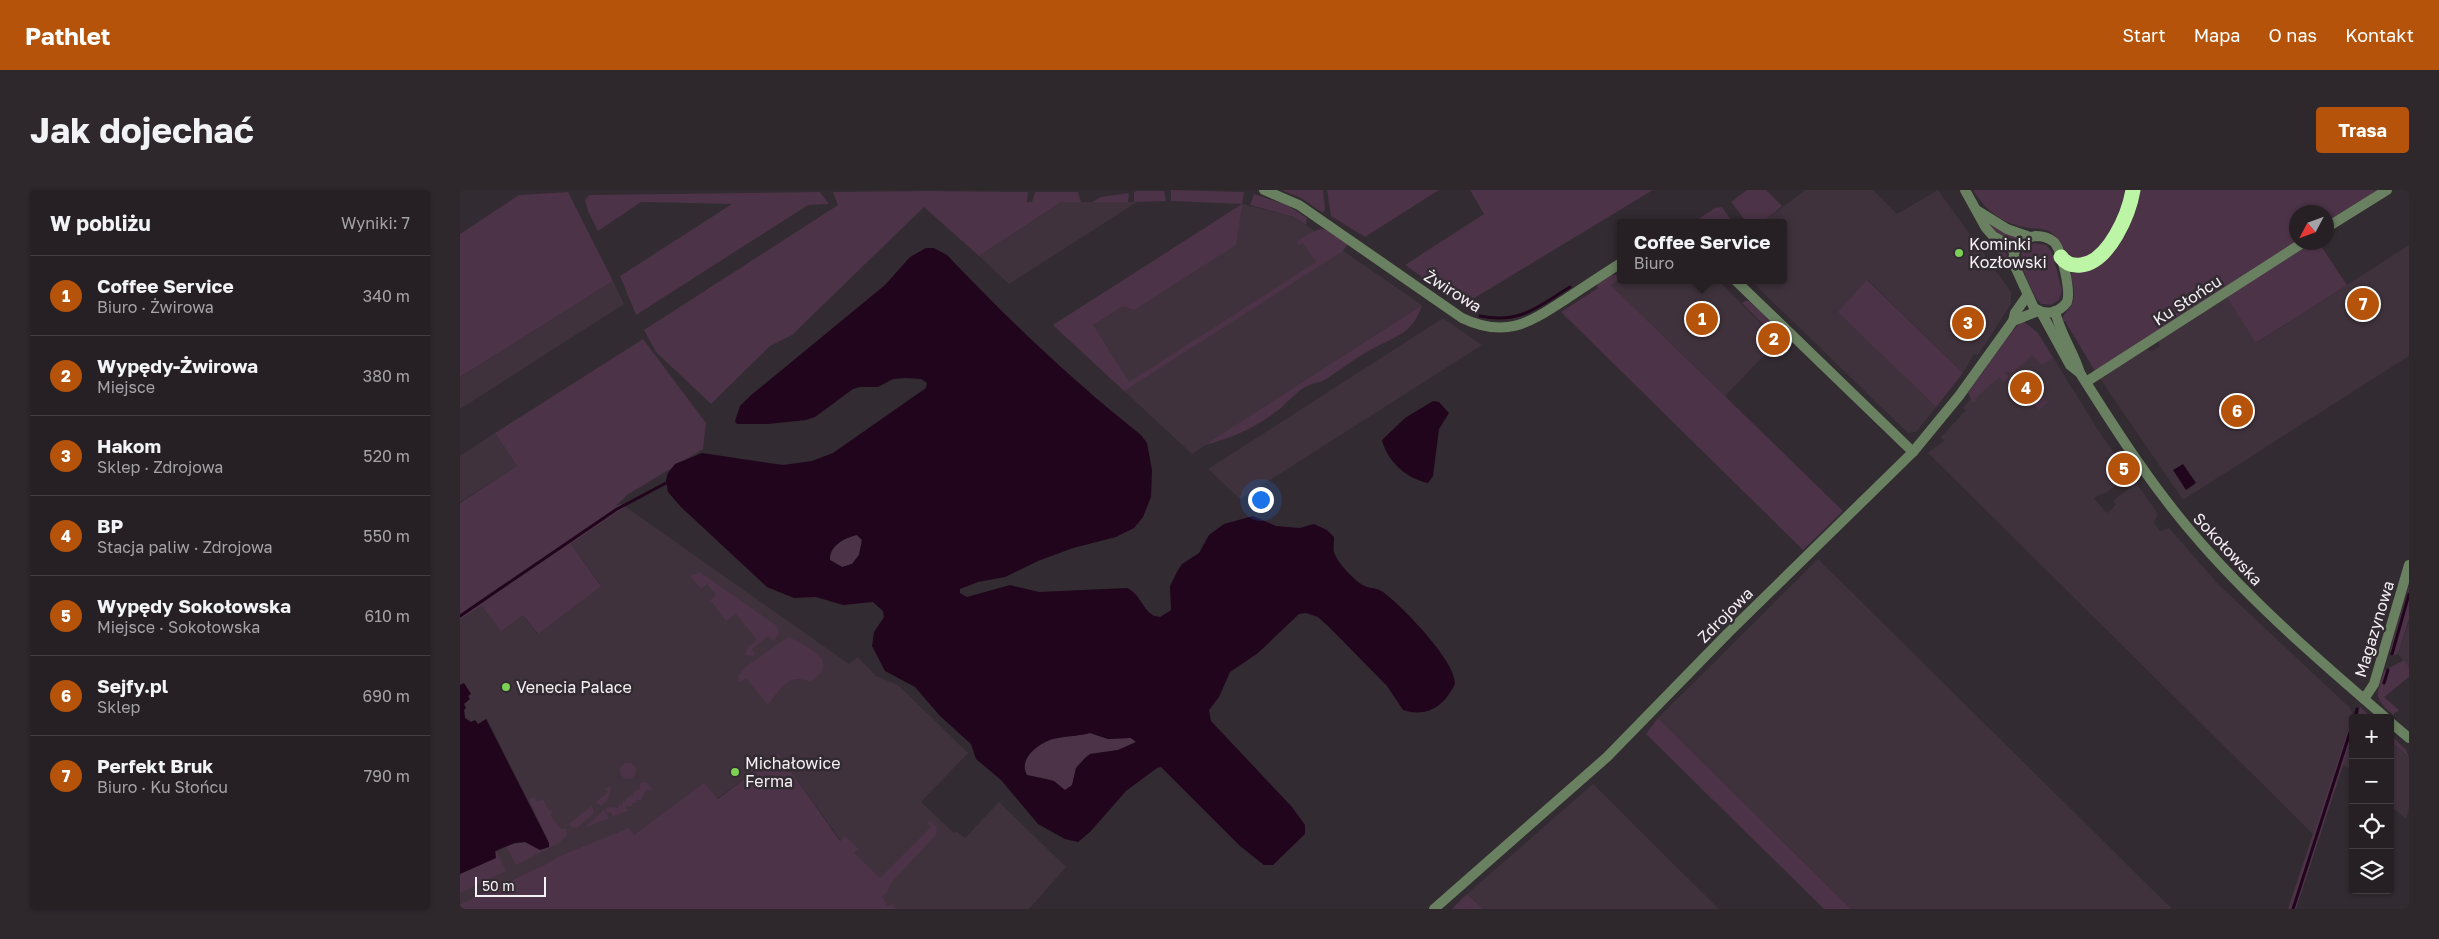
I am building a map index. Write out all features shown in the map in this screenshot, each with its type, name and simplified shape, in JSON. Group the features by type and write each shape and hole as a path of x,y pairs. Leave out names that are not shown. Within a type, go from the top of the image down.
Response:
{"highway":[{"path":"2061,257 2068,264 2076,266 2090,263 2099,256 2121,226 2130,206 2133,190"}],"street":[{"name":"Żwirowa","path":"1264,190 1277,194 1305,209 1462,318 1482,326 1507,328 1532,321 1617,266"},
{"path":"1965,190 1989,232 2009,245 2014,252"},
{"path":"2334,223 2386,190"},
{"path":"1978,211 2000,225 2030,237"},
{"path":"2013,321 2040,312 2056,312 2064,306 2069,293 2061,257 2056,245 2042,236 2030,237 2021,241 2014,252 2012,262 2031,304 2040,312"},
{"name":"Ku Słońcu","path":"2083,378 2291,250"},
{"path":"1740,284 1913,452"},
{"name":"Zdrojowa","path":"1434,909 1607,757 1728,634 1913,452 1959,396 2013,321 2015,313 2028,296"},
{"name":"Sokołowska","path":"2040,312 2070,365 2083,378 2145,472 2201,544 2253,598 2381,714"},
{"name":"Sokołowska","path":"2056,312 2062,334 2076,359 2083,378"},
{"name":"Magazynowa","path":"2364,699 2374,684 2409,564"},
{"path":"2394,725 2409,738"}],"shaded area":[{"path":"1171,190 1244,192 1236,245 1134,310 1123,306 1093,325 1129,382 1316,262 1303,243 1298,246 1297,241 1319,229 1323,229 1348,244 1343,251 1124,391 1053,325 1242,204 1171,201"},
{"path":"1281,190 1323,190 1325,209 1323,213 1301,198"},
{"path":"1327,190 1439,190 1365,237 1331,216"},
{"path":"1470,190 1653,190 1463,305 1405,265 1484,214"},
{"path":"1747,190 1766,190 1782,206 1767,219 1744,219 1731,202"},
{"path":"1805,190 1873,190 1897,214 1938,190 2011,292 2011,304 1978,355 1974,354 1963,373 1868,280 1839,312 1936,407 1916,432 1908,433 1754,284 1787,284 1787,219 1767,219"},
{"path":"1973,190 2128,190 2120,218 2113,231 2098,249 2085,257 2079,258 2069,254 2051,232 2043,229 2027,228 2001,219 1988,209"},
{"path":"2140,190 2381,190 2334,220 2334,205 2289,205 2289,247 2096,373 2065,321 2062,321 2074,297 2071,275 2072,273 2086,271 2099,265 2110,256 2127,232"},
{"path":"1164,191 1166,201 1134,202 1134,192"},
{"path":"568,192 613,281 460,377 460,234 519,195"},
{"path":"820,192 829,204 808,205 636,315 620,276 732,204 641,202 598,231 585,200 589,195"},
{"path":"833,192 1028,192 1027,202 1032,202 1035,192 1078,192 1081,202 1061,202 979,256 924,207 792,335 770,346 711,404 656,352 644,330 838,205"},
{"path":"1129,193 1128,202 1092,202 1101,197"},
{"path":"1254,194 1287,205 1307,218 1306,225 1294,217 1250,205"},
{"path":"1061,202 1137,202 1009,284 979,256"},
{"path":"1243,204 1294,217 1422,305 1192,454 1053,325"},
{"path":"1722,207 1730,219 1698,219 1715,208"},
{"path":"1987,222 2018,238 2013,242 2005,239"},
{"path":"1987,236 2004,250 2008,258 2009,270"},
{"path":"2034,243 2046,245 2052,252 2062,290 2059,300 2051,305 2041,304 2035,297 2020,263 2022,251"},
{"path":"2409,245 2409,356 2183,500 2099,377 2144,349 2152,351 2160,346 2158,340 2226,296 2257,343"},
{"path":"926,248 934,248 947,255 1041,348 1090,393 1141,435 1147,443 1152,470 1151,497 1143,517 1134,528 1116,537 1073,548 1038,561 1005,577 978,582 960,589 960,593 967,597 1010,585 1039,592 1127,588 1137,595 1150,613 1160,617 1171,610 1170,586 1182,564 1199,553 1209,535 1224,524 1253,516 1276,526 1300,528 1314,524 1327,530 1334,537 1334,552 1338,561 1347,571 1361,584 1380,590 1391,599 1426,634 1447,662 1453,674 1455,684 1446,698 1428,711 1412,712 1403,710 1387,686 1330,628 1318,617 1306,613 1299,614 1258,653 1230,672 1219,697 1209,710 1211,721 1292,807 1305,825 1305,834 1273,865 1264,865 1240,846 1161,767 1126,791 1090,832 1078,842 1065,839 1038,824 1001,780 976,759 971,744 940,716 915,687 885,671 872,646 874,632 884,617 883,611 873,602 843,605 816,597 794,598 767,587 681,507 668,492 666,480 668,473 675,464 702,453 783,465 812,461 833,453 926,388 927,383 921,379 893,379 878,387 853,389 815,417 806,420 768,424 737,424 735,421 740,406 750,396 885,285 910,257","holes":["857,535 862,540 859,555 852,564 842,567 830,560 830,555 838,543","1090,733 1108,739 1131,738 1136,742 1118,750 1090,754 1076,768 1072,785 1065,790 1054,781 1027,775 1025,762 1028,756 1039,746 1052,739"]},
{"path":"2299,250 2324,250 2347,285 2256,343 2226,296"},
{"path":"1610,275 1616,275 1617,281 1611,285 1843,511 1803,550 1561,312 1598,288 1596,284"},
{"path":"1867,280 1963,373 1936,407 1838,312"},
{"path":"613,281 624,304 460,409 460,377"},
{"path":"1617,281 1617,284 1722,284 1778,341 1725,396 1611,285"},
{"path":"1749,301 1784,335 1779,340 1742,303"},
{"path":"1422,305 1415,321 1399,335 1363,354 1321,382 1307,386 1279,410 1257,425 1205,445"},
{"path":"1443,318 1482,345 1240,499 1208,469"},
{"path":"2023,321 2038,333 2053,358 2042,365 2032,355 2014,372 2010,373 2007,371 2005,373 2009,377 2004,382 1999,377 1975,399 1977,402 1972,401 1968,393 2011,332"},
{"path":"2040,336 2098,430 2129,474 2106,493 2094,498 2097,502 2107,513 2116,505 2113,501 2137,484 2158,514 2154,523 2160,531 2169,528 2219,585 2349,707 2353,714 2349,714 2349,726 2313,834 1928,453 1944,441 1941,437 1966,410 1963,408 1979,388"},
{"path":"643,339 706,423 703,449 627,495 616,506 621,504 626,507 571,544 601,586 538,634 523,615 501,631 482,606 460,620 460,503 517,466 495,433"},
{"path":"2041,395 2048,402 2039,410 2033,404"},
{"path":"1433,401 1439,402 1449,413 1439,429 1433,476 1428,483 1413,478 1399,468 1388,455 1382,440 1405,418"},
{"path":"495,433 517,466 460,502 460,456"},
{"path":"2183,464 2196,483 2186,490 2173,470"},
{"path":"626,507 849,664 858,657 876,676 898,685 968,753 921,802 954,833 956,831 965,838 999,802 1066,867 1029,909 890,909 778,753 717,799 633,835 629,829 557,857 546,864 460,904 460,874 506,846 515,843 549,843 487,719 478,725 467,721 465,718 464,704 468,696 464,684 460,685 460,620 482,606 523,615 537,634 601,585 571,544"},
{"path":"857,535 862,541 859,555 852,564 842,567 830,560 832,551 839,543"},
{"path":"1818,559 2172,909 1851,909 1658,718"},
{"path":"700,572 777,626 779,633 773,641 768,636 752,649 755,654 753,656 745,655 747,648 757,640 736,614 726,621 710,600 716,595 707,584 701,589 690,576"},
{"path":"2409,587 2409,619 2398,654 2392,656 2390,650"},
{"path":"2409,623 2409,667 2398,654"},
{"path":"788,637 796,640 820,656 822,659 822,671 811,682 796,679 785,684 768,705 746,678 739,683 738,677 745,667"},
{"path":"2404,660 2409,667 2409,677 2384,697 2399,710 2394,714 2382,703 2378,695 2384,671"},
{"path":"464,683 471,694 468,696 470,699 464,704 466,708 464,710 465,718 471,722 475,720 478,724 486,719 549,843 549,847 540,850 525,842 515,843 495,851 496,858 460,874 460,685"},
{"path":"2360,707 2368,714 2359,714"},
{"path":"1658,718 1851,909 1824,909 1646,734"},
{"path":"2349,726 2349,747 2296,909 2288,909"},
{"path":"1090,733 1108,739 1131,738 1136,742 1118,750 1090,754 1076,768 1072,786 1065,790 1049,779 1027,775 1025,762 1032,751 1038,746 1051,739"},
{"path":"2394,738 2406,750 2409,757 2394,744"},
{"path":"2394,744 2409,757 2409,808 2406,819 2394,808"},
{"path":"2349,747 2349,769 2343,764"},
{"path":"778,753 840,841 845,836 858,849 854,853 880,878 931,827 927,822 931,821 937,828 936,835 891,883 887,892 882,897 888,906 893,905 896,909 460,909 460,904 546,864 557,857 629,828 634,835 704,783 718,799"},
{"path":"625,763 631,763 636,768 634,777 625,779 620,774 620,768"},
{"path":"646,782 653,790 646,790 641,800 632,803 632,806 626,806 626,809 630,810 612,817 611,812 607,813 605,810 608,807 618,808 619,804 622,805 626,798 629,798 630,795 633,795 633,792 640,789 640,783"},
{"path":"1593,784 1719,909 1483,909 1467,894"},
{"path":"611,787 608,800 601,806 596,802 608,792 605,788"},
{"path":"534,797 536,801 544,800 548,809 553,812 550,815 561,829 566,829 567,836 559,843 516,865 506,846 525,842 536,848 549,847 549,843 529,799"},
{"path":"592,805 594,813 577,828 571,827 569,824"},
{"path":"604,810 608,817 611,817 584,828"},
{"path":"496,851 506,871 460,893 460,874 496,858"},
{"path":"1467,894 1483,909 1452,909"}],"waterway":[{"path":"1480,316 1494,318 1518,316 1538,307 1570,287"},
{"path":"460,616 617,509 666,483"},
{"path":"2392,654 2409,594"},
{"path":"2384,683 2388,670"},
{"path":"2356,714 2357,709"},
{"path":"2293,909 2349,735"}],"place":[{"name":"Kominki Kozłowski","path":"1959,253"},
{"name":"Perfekt Bruk","path":"2363,304"},
{"name":"Coffee Service","path":"1702,319"},
{"name":"Hakom","path":"1968,323"},
{"name":"Wypędy-Żwirowa","path":"1774,339"},
{"name":"BP","path":"2026,388"},
{"name":"Sejfy.pl","path":"2237,411"},
{"name":"Wypędy Sokołowska","path":"2124,469"},
{"name":"Venecia Palace","path":"506,687"},
{"name":"Michałowice Ferma","path":"735,772"}]}
